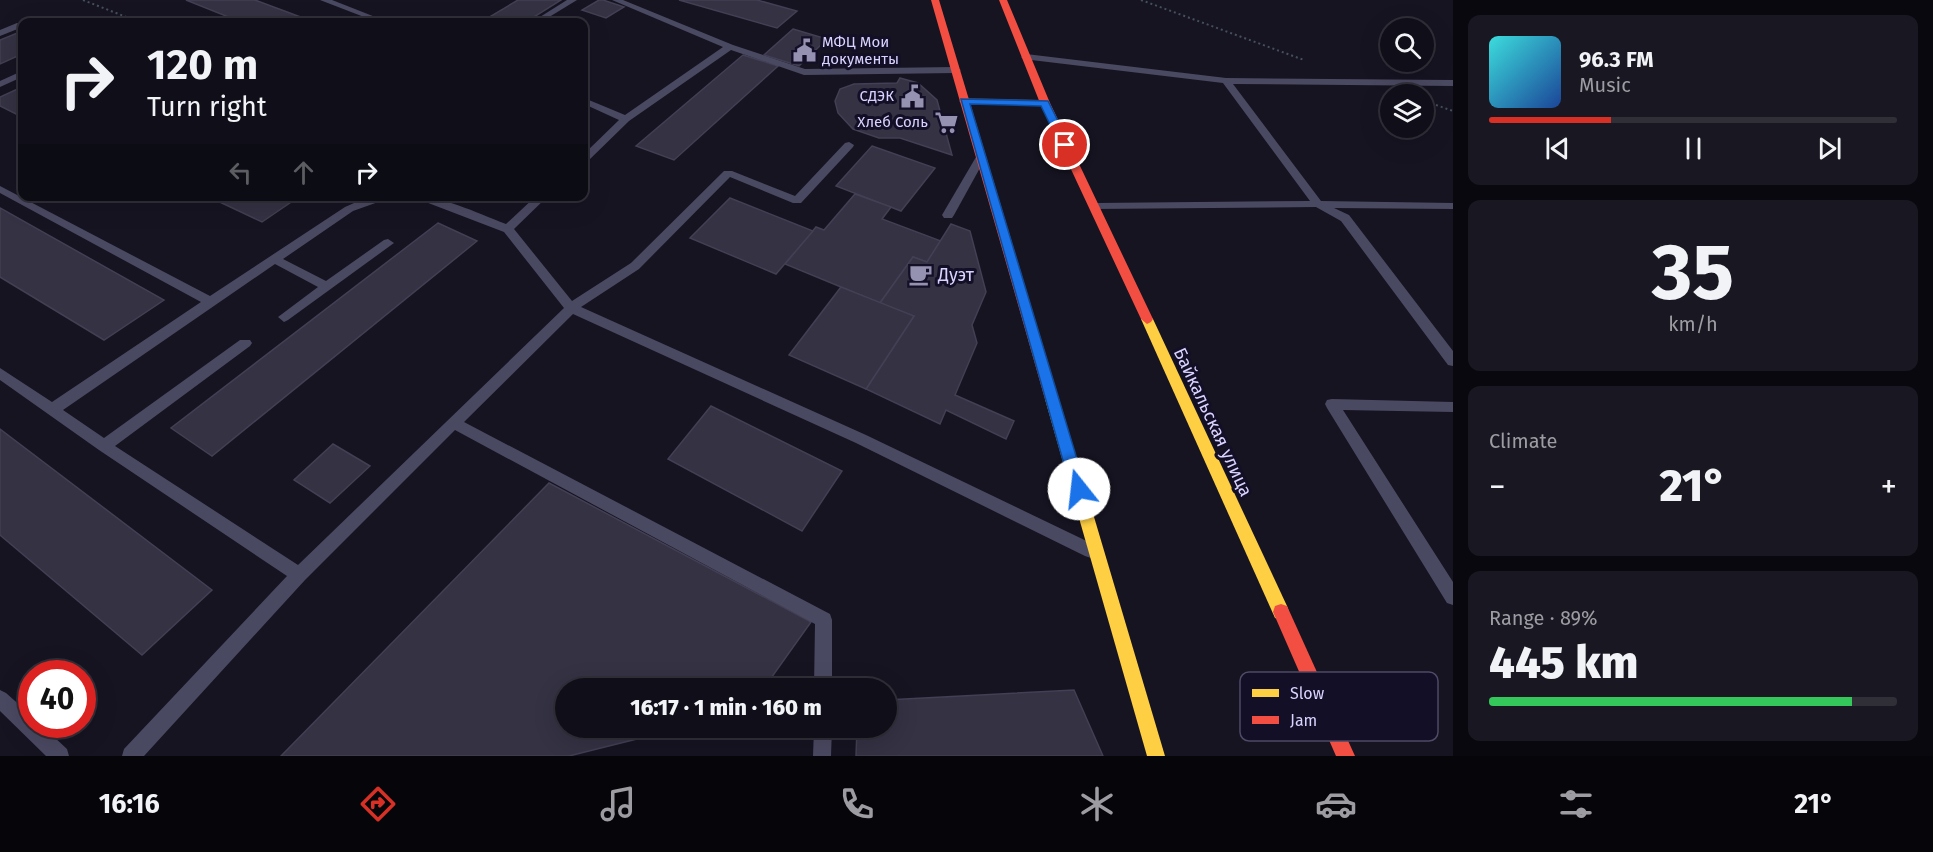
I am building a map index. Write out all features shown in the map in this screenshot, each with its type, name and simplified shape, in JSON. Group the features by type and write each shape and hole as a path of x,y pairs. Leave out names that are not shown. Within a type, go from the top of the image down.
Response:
{"street":[{"path":"935,0 1156,756"},
{"path":"1003,0 1026,57"},
{"name":"Байкальская улица","path":"1026,57 1045,103 1095,207 1308,672"},
{"name":"Байкальская улица","path":"1339,741 1346,756"}],"lane":[{"path":"324,0 373,18"},
{"path":"543,18 573,0"},
{"path":"616,0 730,46 804,72 956,70"},
{"path":"0,33 17,26"},
{"path":"588,155 626,119 730,46"},
{"path":"1026,57 1226,81 1453,83"},
{"path":"0,84 18,76"},
{"path":"1226,81 1318,204 1345,218 1453,360"},
{"path":"964,101 1045,103"},
{"path":"588,104 626,119"},
{"path":"131,756 299,575 571,308 635,266 728,173 796,201 849,145"},
{"path":"948,215 981,157"},
{"path":"0,189 18,199"},
{"path":"22,201 210,302"},
{"path":"53,409 349,209 369,201"},
{"path":"435,201 508,229 571,308 861,439 1098,554"},
{"path":"508,229 538,201"},
{"path":"1095,207 1318,204 1453,206"},
{"path":"284,317 388,243"},
{"path":"274,260 327,287"},
{"path":"104,446 245,343"},
{"path":"0,373 104,446 299,575"},
{"path":"1453,407 1332,404 1453,597"},
{"path":"454,423 824,620 823,678"},
{"path":"0,699 60,756"},
{"path":"822,756 823,738"}],"path":[{"path":"83,0 129,18"},
{"path":"1141,0 1309,62"}],"building":[{"path":"186,0 255,0 303,18 231,18"},
{"path":"518,0 561,0 532,18 488,18"},
{"path":"599,0 624,7 606,18 582,10"},
{"path":"679,0 757,0 797,11 777,28"},
{"path":"793,29 827,39 799,66 764,55"},
{"path":"18,33 18,56 0,64 0,40"},
{"path":"743,55 778,66 674,160 636,146"},
{"path":"900,78 918,83 937,100 952,155 900,138 879,138 853,129 838,113 835,101 840,89 854,84 897,83"},
{"path":"18,89 18,115 0,106 0,97"},
{"path":"872,146 935,168 901,211 836,186"},
{"path":"855,194 891,207 882,219 941,241 927,262 913,257 880,303 785,264 816,227 824,230"},
{"path":"730,198 813,231 776,274 690,238"},
{"path":"218,201 293,201 262,222"},
{"path":"0,208 164,300 104,340 0,277"},
{"path":"438,223 477,241 212,456 171,428"},
{"path":"951,224 970,231 986,292 972,325 977,343 955,395 1014,421 1006,439 946,410 940,424 866,389 914,316 880,303 913,257 927,262"},
{"path":"841,287 914,316 866,389 789,355"},
{"path":"711,406 842,471 802,531 668,459"},
{"path":"0,429 212,590 142,655 0,535"},
{"path":"333,444 370,466 330,503 294,480"},
{"path":"549,483 811,622 771,678 555,678 555,738 641,738 569,756 281,756"},
{"path":"1074,690 1103,756 856,756 857,738 897,738 897,699"}],"traffic: slow":[{"path":"1147,319 1281,612"},
{"path":"1052,399 1156,756"}],"traffic: jam":[{"path":"935,0 1052,399"},
{"path":"1003,0 1045,103 1147,319"},
{"path":"1281,612 1308,672"},
{"path":"1339,741 1346,756"}],"place":[{"name":"МФЦ Мои документы","path":"804,51"},
{"name":"СДЭК","path":"912,96"},
{"name":"Хлеб Соль","path":"946,122"},
{"name":"Дуэт","path":"920,275"}],"route":[{"path":"1065,145 1045,103 964,101 1079,489"}]}
